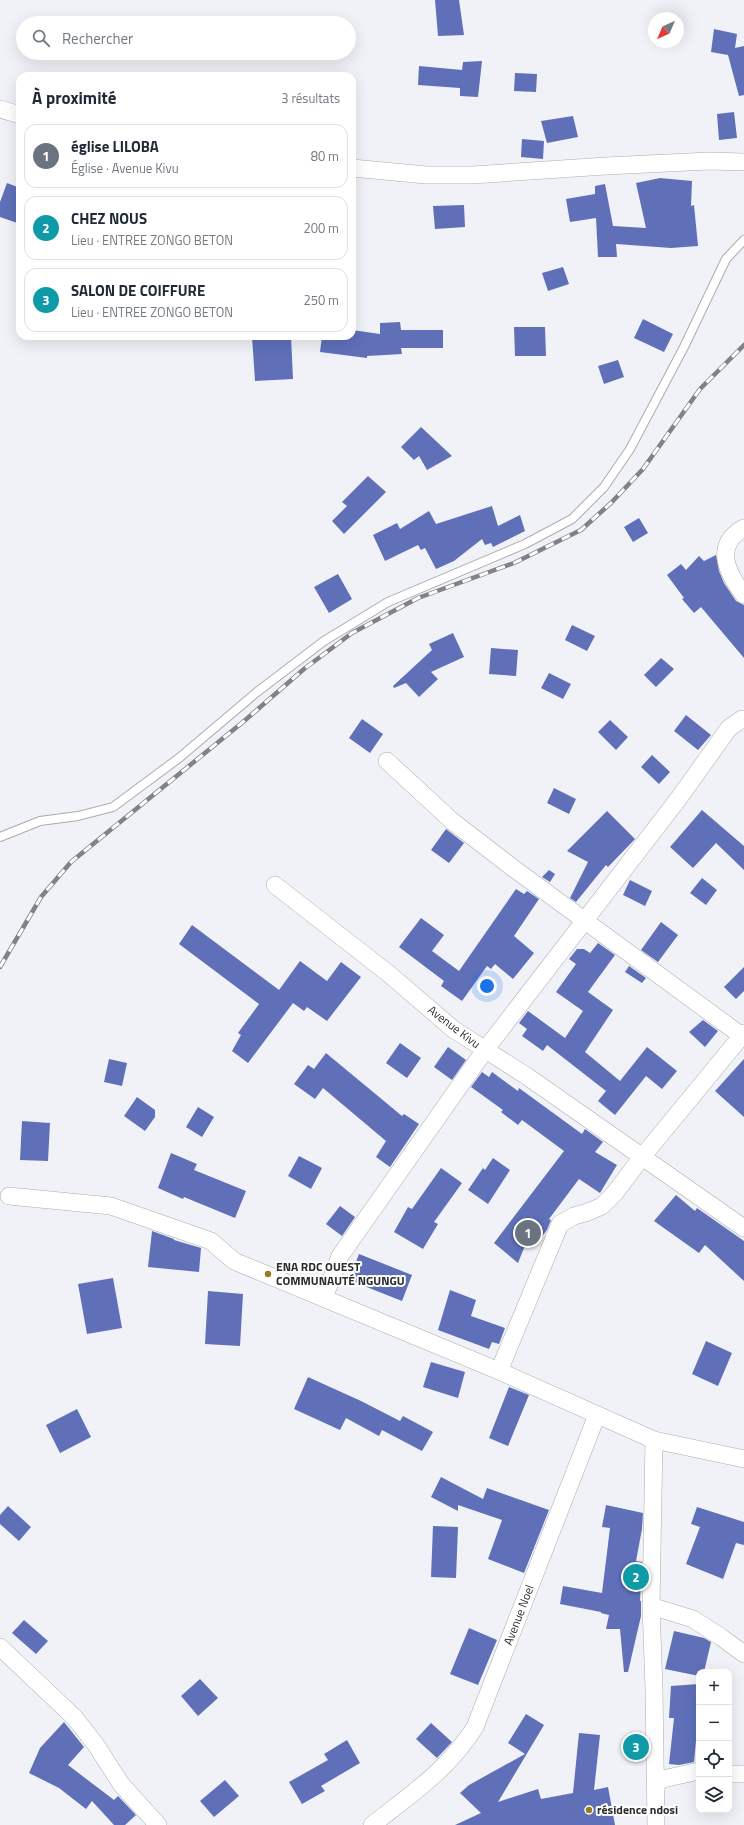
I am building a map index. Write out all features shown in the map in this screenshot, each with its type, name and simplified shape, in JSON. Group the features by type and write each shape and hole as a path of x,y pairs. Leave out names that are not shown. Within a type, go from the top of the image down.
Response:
{"street":[{"path":"0,109 16,114"},
{"path":"356,168 426,175 472,175 709,161 744,162"},
{"path":"744,528 737,532 728,541 725,552 733,581 744,596"},
{"path":"324,1298 340,1256 485,1050 584,919 679,798 729,728 742,719 744,720"},
{"path":"387,760 452,821 513,868 743,1035 642,1157 614,1194 602,1206 574,1216 560,1224 500,1371"},
{"name":"Avenue Kivu","path":"275,885 389,974 452,1029 528,1078 744,1228"},
{"path":"10,1196 111,1206 210,1241 234,1261 500,1371 654,1440 744,1459"},
{"name":"Avenue Noel","path":"372,1825 426,1784 465,1744 475,1727 597,1415"},
{"path":"654,1440 651,1606 656,1825"},
{"path":"651,1606 693,1619 744,1654"},
{"path":"0,1647 74,1717 96,1745 121,1784 158,1825"},
{"path":"655,1785 663,1779 696,1772"},
{"path":"732,1774 744,1774"}],"lane":[{"path":"0,837 40,821 78,816 114,807 179,758 257,692 324,641 388,602 525,544 572,519 604,487 630,449 684,347 726,259 744,240"}],"building":[{"path":"435,0 459,0 464,35 438,36"},
{"path":"714,29 737,34 735,48 744,46 744,95 739,96 728,55 711,52"},
{"path":"482,61 478,97 460,96 460,88 418,85 419,66 462,70 463,62"},
{"path":"515,73 537,74 536,92 514,91"},
{"path":"734,112 737,138 719,140 717,114"},
{"path":"573,116 578,137 547,143 541,121"},
{"path":"522,139 544,141 543,159 521,157"},
{"path":"660,178 692,181 691,206 694,205 698,246 671,248 616,244 617,257 598,257 596,218 570,222 566,199 595,194 595,186 605,184 613,226 646,228 636,183"},
{"path":"7,183 16,186 16,223 0,217 0,202"},
{"path":"464,205 465,227 435,229 433,206"},
{"path":"563,267 569,284 548,291 542,273"},
{"path":"643,319 673,334 664,352 634,338"},
{"path":"400,322 401,330 443,330 443,348 401,348 402,354 367,356 367,358 320,352 322,340 356,340 356,331 380,334 380,323"},
{"path":"514,327 545,327 546,356 515,356"},
{"path":"252,340 291,340 293,379 255,381"},
{"path":"618,360 624,377 604,384 598,366"},
{"path":"421,427 452,456 427,470 419,456 414,460 401,447"},
{"path":"368,476 386,492 344,534 332,521 347,506 342,502"},
{"path":"492,506 498,526 520,515 525,531 493,547 491,543 485,545 482,539 454,561 436,569 425,548 421,550 418,545 385,561 373,535 397,523 400,529 429,511 436,524"},
{"path":"639,518 648,533 633,542 624,527"},
{"path":"716,555 719,571 724,583 736,601 744,605 744,658 701,607 694,613 682,599 684,598 667,575 681,564 686,570 699,556 704,561"},
{"path":"338,574 352,599 329,613 314,587"},
{"path":"572,625 595,636 587,651 565,640"},
{"path":"453,633 464,657 431,672 438,679 419,697 406,683 394,688 393,686 432,650 429,644"},
{"path":"491,648 518,650 516,676 489,674"},
{"path":"661,658 674,669 656,687 644,675"},
{"path":"549,673 571,684 563,699 541,688"},
{"path":"686,715 711,735 698,750 674,731"},
{"path":"362,719 383,734 370,753 349,738"},
{"path":"610,720 628,737 616,750 598,732"},
{"path":"652,755 670,772 659,784 641,767"},
{"path":"554,788 576,799 569,814 547,803"},
{"path":"702,810 744,846 744,870 716,843 693,868 670,847"},
{"path":"607,811 635,839 608,867 606,865 576,902 570,898 588,862 567,851"},
{"path":"446,829 464,843 449,863 431,850"},
{"path":"549,870 555,874 550,882 542,877"},
{"path":"702,878 717,890 706,905 690,893"},
{"path":"630,880 652,891 645,906 623,895"},
{"path":"516,889 524,894 527,891 539,899 514,936 534,953 513,979 495,964 491,969 487,966 462,1001 441,986 444,981 399,947 421,918 444,935 432,951 459,971"},
{"path":"661,922 678,935 658,962 641,950"},
{"path":"192,925 279,990 300,961 327,981 341,962 361,977 327,1021 307,1007 304,1011 293,1003 248,1063 232,1051 241,1035 238,1033 259,1004 179,944"},
{"path":"598,943 615,955 588,992 613,1010 585,1052 620,1081 647,1047 677,1071 662,1089 646,1076 615,1115 598,1101 606,1091 547,1045 543,1051 522,1036 527,1029 519,1023 528,1011 565,1038 583,1011 556,992 576,964 569,959 577,949 584,949 590,953"},
{"path":"629,966 646,978 642,983 625,972"},
{"path":"744,967 744,991 736,999 724,987"},
{"path":"703,1020 718,1031 705,1047 689,1032"},
{"path":"400,1043 421,1058 407,1078 386,1063"},
{"path":"448,1047 466,1060 452,1080 434,1067"},
{"path":"326,1053 402,1116 404,1114 419,1124 390,1167 376,1157 386,1141 323,1088 315,1099 294,1084 308,1065 314,1069"},
{"path":"109,1059 127,1063 122,1086 104,1082"},
{"path":"744,1059 744,1117 715,1091"},
{"path":"482,1072 489,1077 492,1072 518,1091 519,1088 582,1134 585,1129 603,1142 595,1152 617,1165 600,1193 579,1179 549,1219 551,1220 547,1230 539,1240 530,1233 518,1263 494,1243 564,1151 522,1120 518,1125 501,1112 503,1110 471,1087"},
{"path":"137,1097 155,1110 155,1117 145,1131 124,1116"},
{"path":"198,1107 214,1117 202,1137 186,1127"},
{"path":"22,1121 50,1123 48,1161 20,1160"},
{"path":"171,1153 197,1164 194,1170 246,1191 235,1218 158,1188"},
{"path":"299,1156 322,1168 311,1189 288,1176"},
{"path":"493,1158 510,1170 488,1204 468,1190 483,1168 485,1170"},
{"path":"441,1168 462,1183 434,1222 438,1224 423,1249 394,1232 408,1207 412,1209"},
{"path":"676,1195 695,1211 697,1208 744,1241 744,1281 705,1245 699,1253 654,1221"},
{"path":"340,1206 355,1217 342,1236 326,1224"},
{"path":"152,1231 174,1240 201,1248 199,1272 148,1267"},
{"path":"359,1254 412,1275 402,1301 349,1280"},
{"path":"113,1278 122,1328 87,1334 78,1284"},
{"path":"450,1290 476,1300 471,1316 505,1328 499,1344 492,1342 489,1349 438,1330"},
{"path":"208,1291 243,1294 240,1346 205,1344"},
{"path":"706,1341 732,1353 718,1386 692,1374"},
{"path":"431,1362 465,1372 458,1398 423,1387"},
{"path":"308,1377 361,1401 400,1421 403,1416 433,1432 422,1451 382,1430 379,1436 346,1418 340,1430 294,1409"},
{"path":"509,1387 529,1395 508,1446 489,1438"},
{"path":"77,1409 91,1437 60,1453 46,1425"},
{"path":"441,1477 483,1499 487,1488 549,1510 524,1573 488,1559 502,1520 458,1505 458,1511 431,1497"},
{"path":"606,1505 643,1513 642,1529 636,1561 642,1562 640,1601 641,1616 628,1672 624,1672 620,1629 606,1629 609,1615 560,1604 563,1586 602,1593 610,1528 602,1527"},
{"path":"8,1506 31,1527 19,1541 0,1524 0,1515"},
{"path":"697,1507 744,1522 744,1545 736,1543 723,1579 686,1564 700,1527 691,1524"},
{"path":"433,1526 458,1527 456,1578 431,1577"},
{"path":"24,1620 48,1641 36,1654 12,1633"},
{"path":"469,1628 497,1640 478,1685 450,1674"},
{"path":"674,1631 704,1638 711,1642 705,1669 696,1669 696,1675 665,1669"},
{"path":"200,1679 218,1698 198,1716 181,1696"},
{"path":"696,1684 696,1741 694,1762 679,1765 669,1764 674,1718 669,1718 671,1686"},
{"path":"526,1714 544,1725 498,1802 538,1789 541,1799 573,1793 579,1733 600,1735 594,1790 608,1787 615,1825 455,1825 481,1813 460,1793 469,1785 525,1754 508,1743"},
{"path":"64,1722 84,1747 68,1765 114,1800 118,1796 136,1815 125,1825 114,1825 92,1801 86,1809 59,1788 29,1773 40,1748"},
{"path":"431,1723 452,1742 437,1758 416,1739"},
{"path":"347,1740 360,1763 321,1786 325,1791 302,1804 289,1782 328,1760 324,1754"},
{"path":"225,1780 239,1796 214,1817 200,1801"}],"railway":[{"path":"0,967 41,897 71,862 243,722 304,669 352,633 418,598 514,563 581,530 611,503 643,469 700,389 744,345"}],"place":[{"name":"église LILOBA","path":"528,1233"},
{"name":"ENA RDC OUEST COMMUNAUTÉ NGUNGU","path":"268,1274"},
{"name":"CHEZ NOUS","path":"636,1577"},
{"name":"SALON DE COIFFURE","path":"636,1747"},
{"name":"résidence ndosi","path":"589,1810"}]}
